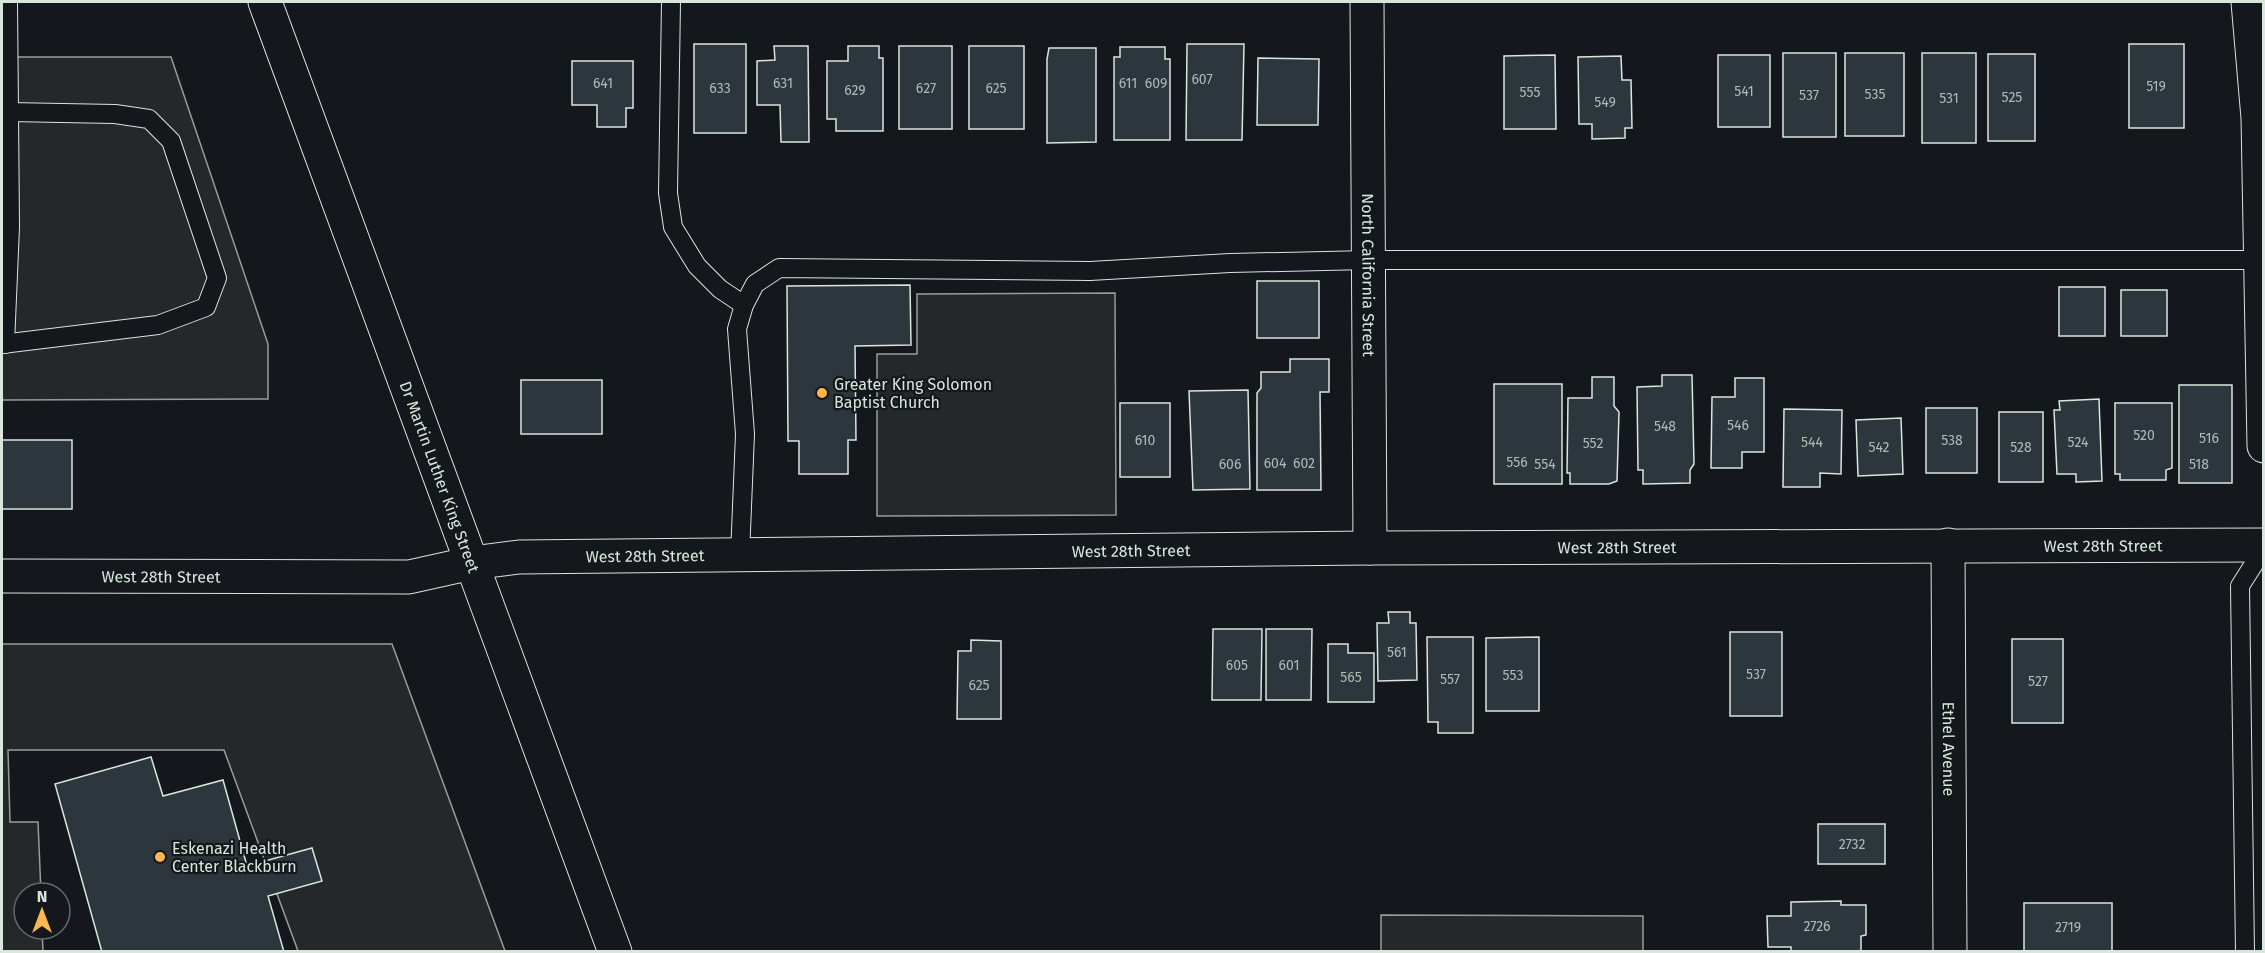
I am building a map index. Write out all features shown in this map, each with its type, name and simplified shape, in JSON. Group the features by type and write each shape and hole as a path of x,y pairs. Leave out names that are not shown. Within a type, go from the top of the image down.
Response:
{"street":[{"name":"Dr Martin Luther King Street","path":"265,2 615,951"},
{"name":"North California Street","path":"1368,2 1370,548"},
{"path":"2248,2 2258,118 2264,446"},
{"name":"Ethel Avenue","path":"1948,545 1950,951"},
{"name":"West 28th Street","path":"2,576 409,577 472,563 519,557 1370,548 2264,546"}],"lane":[{"path":"8,2 10,227 3,344 158,325 206,307 218,278 171,141 148,120 115,114 9,112"},
{"path":"671,2 668,193 673,227 697,266 720,289 744,305"},
{"path":"740,555 744,434 736,329 754,284 779,268 1090,271 1230,263 1369,260 2261,260"},
{"path":"2245,951 2240,586 2264,546"}],"shaded area":[{"path":"2,57 171,57 268,344 268,399 2,400"},
{"path":"1115,293 1116,515 877,516 877,354 917,354 917,294"},
{"path":"2,644 392,644 505,951 298,951 224,750 8,750 10,822 38,822 40,881 12,881 12,941 43,941 43,951 2,952"},
{"path":"1381,915 1643,916 1643,951 1381,951"}],"building":[{"path":"694,44 746,44 746,133 694,133"},
{"path":"1187,44 1244,44 1242,140 1186,140"},
{"path":"2129,44 2184,44 2184,128 2129,128"},
{"path":"774,46 808,46 809,142 781,142 780,105 757,105 757,61 775,60"},
{"path":"848,46 879,46 879,58 883,58 883,131 836,131 836,119 827,119 827,61 848,61"},
{"path":"899,46 952,46 952,129 899,129"},
{"path":"969,46 1024,46 1024,129 969,129"},
{"path":"1120,47 1165,47 1165,59 1170,59 1170,140 1114,140 1114,57 1120,57"},
{"path":"1049,48 1096,48 1096,142 1047,143"},
{"path":"1783,53 1836,53 1836,137 1783,137"},
{"path":"1845,53 1904,53 1904,136 1845,136"},
{"path":"1922,53 1976,53 1976,143 1922,143"},
{"path":"1988,54 2035,54 2035,141 1988,141"},
{"path":"1555,55 1556,129 1504,129 1504,56"},
{"path":"1718,55 1770,55 1770,127 1718,127"},
{"path":"1621,56 1622,80 1631,80 1632,128 1625,128 1625,138 1592,139 1592,124 1579,124 1578,57"},
{"path":"1258,58 1319,59 1318,125 1257,125"},
{"path":"572,61 633,61 633,108 626,108 626,127 597,127 597,105 572,105"},
{"path":"1257,281 1319,281 1319,338 1257,338"},
{"name":"Greater King Solomon Baptist Church","path":"910,285 911,345 855,346 856,440 848,440 848,474 799,474 799,441 788,441 787,286"},
{"path":"2059,287 2105,287 2105,336 2059,336"},
{"path":"2121,290 2167,290 2167,336 2121,336"},
{"path":"1290,359 1329,359 1329,392 1320,392 1321,490 1257,490 1257,393 1261,388 1261,372 1290,372"},
{"path":"1662,375 1692,375 1694,464 1690,470 1690,483 1643,484 1643,470 1638,470 1637,387 1662,386"},
{"path":"1592,377 1614,377 1614,406 1619,412 1617,481 1609,484 1570,484 1570,473 1567,473 1568,398 1592,398"},
{"path":"1735,378 1764,378 1764,452 1742,452 1742,468 1711,468 1712,397 1735,397"},
{"path":"521,380 602,380 602,434 521,434"},
{"path":"1494,384 1562,384 1562,484 1494,484"},
{"path":"2179,385 2232,385 2232,483 2179,483"},
{"path":"1248,390 1250,489 1193,490 1189,391"},
{"path":"2099,399 2102,481 2076,482 2076,474 2057,474 2054,410 2060,410 2059,401"},
{"path":"1120,403 1170,403 1170,477 1120,477"},
{"path":"2115,403 2172,403 2172,468 2166,470 2166,480 2120,480 2120,474 2115,474"},
{"path":"1926,408 1977,408 1977,473 1926,473"},
{"path":"1784,409 1842,410 1841,474 1820,473 1820,487 1783,487"},
{"path":"1999,412 2043,412 2043,482 1999,482"},
{"path":"1901,418 1903,474 1858,476 1856,420"},
{"path":"2,440 72,440 72,509 2,509"},
{"path":"1388,612 1410,612 1410,623 1416,623 1417,680 1378,681 1377,623 1389,623"},
{"path":"1213,629 1262,629 1261,700 1212,700"},
{"path":"1266,629 1312,629 1311,700 1266,700"},
{"path":"1730,632 1782,632 1782,716 1730,716"},
{"path":"1427,637 1473,637 1473,733 1438,733 1438,722 1428,722"},
{"path":"1539,637 1539,711 1486,711 1486,638"},
{"path":"2012,639 2063,639 2063,723 2012,723"},
{"path":"971,640 1001,641 1001,719 957,719 958,651 971,651"},
{"path":"1328,644 1348,644 1348,653 1374,653 1374,702 1328,702"},
{"name":"Eskenazi Health Center Blackburn","path":"151,757 163,796 223,780 247,866 312,848 322,881 268,896 284,952 102,952 55,784"},
{"path":"1818,824 1885,824 1885,864 1818,864"},
{"path":"1841,901 1841,905 1866,905 1866,935 1861,936 1861,951 1791,952 1791,947 1768,947 1767,916 1791,916 1791,902"},
{"path":"2024,903 2112,903 2112,952 2024,952"}],"place":[{"name":"Greater King Solomon Baptist Church","path":"822,393"},
{"name":"Eskenazi Health Center Blackburn","path":"160,857"}]}
